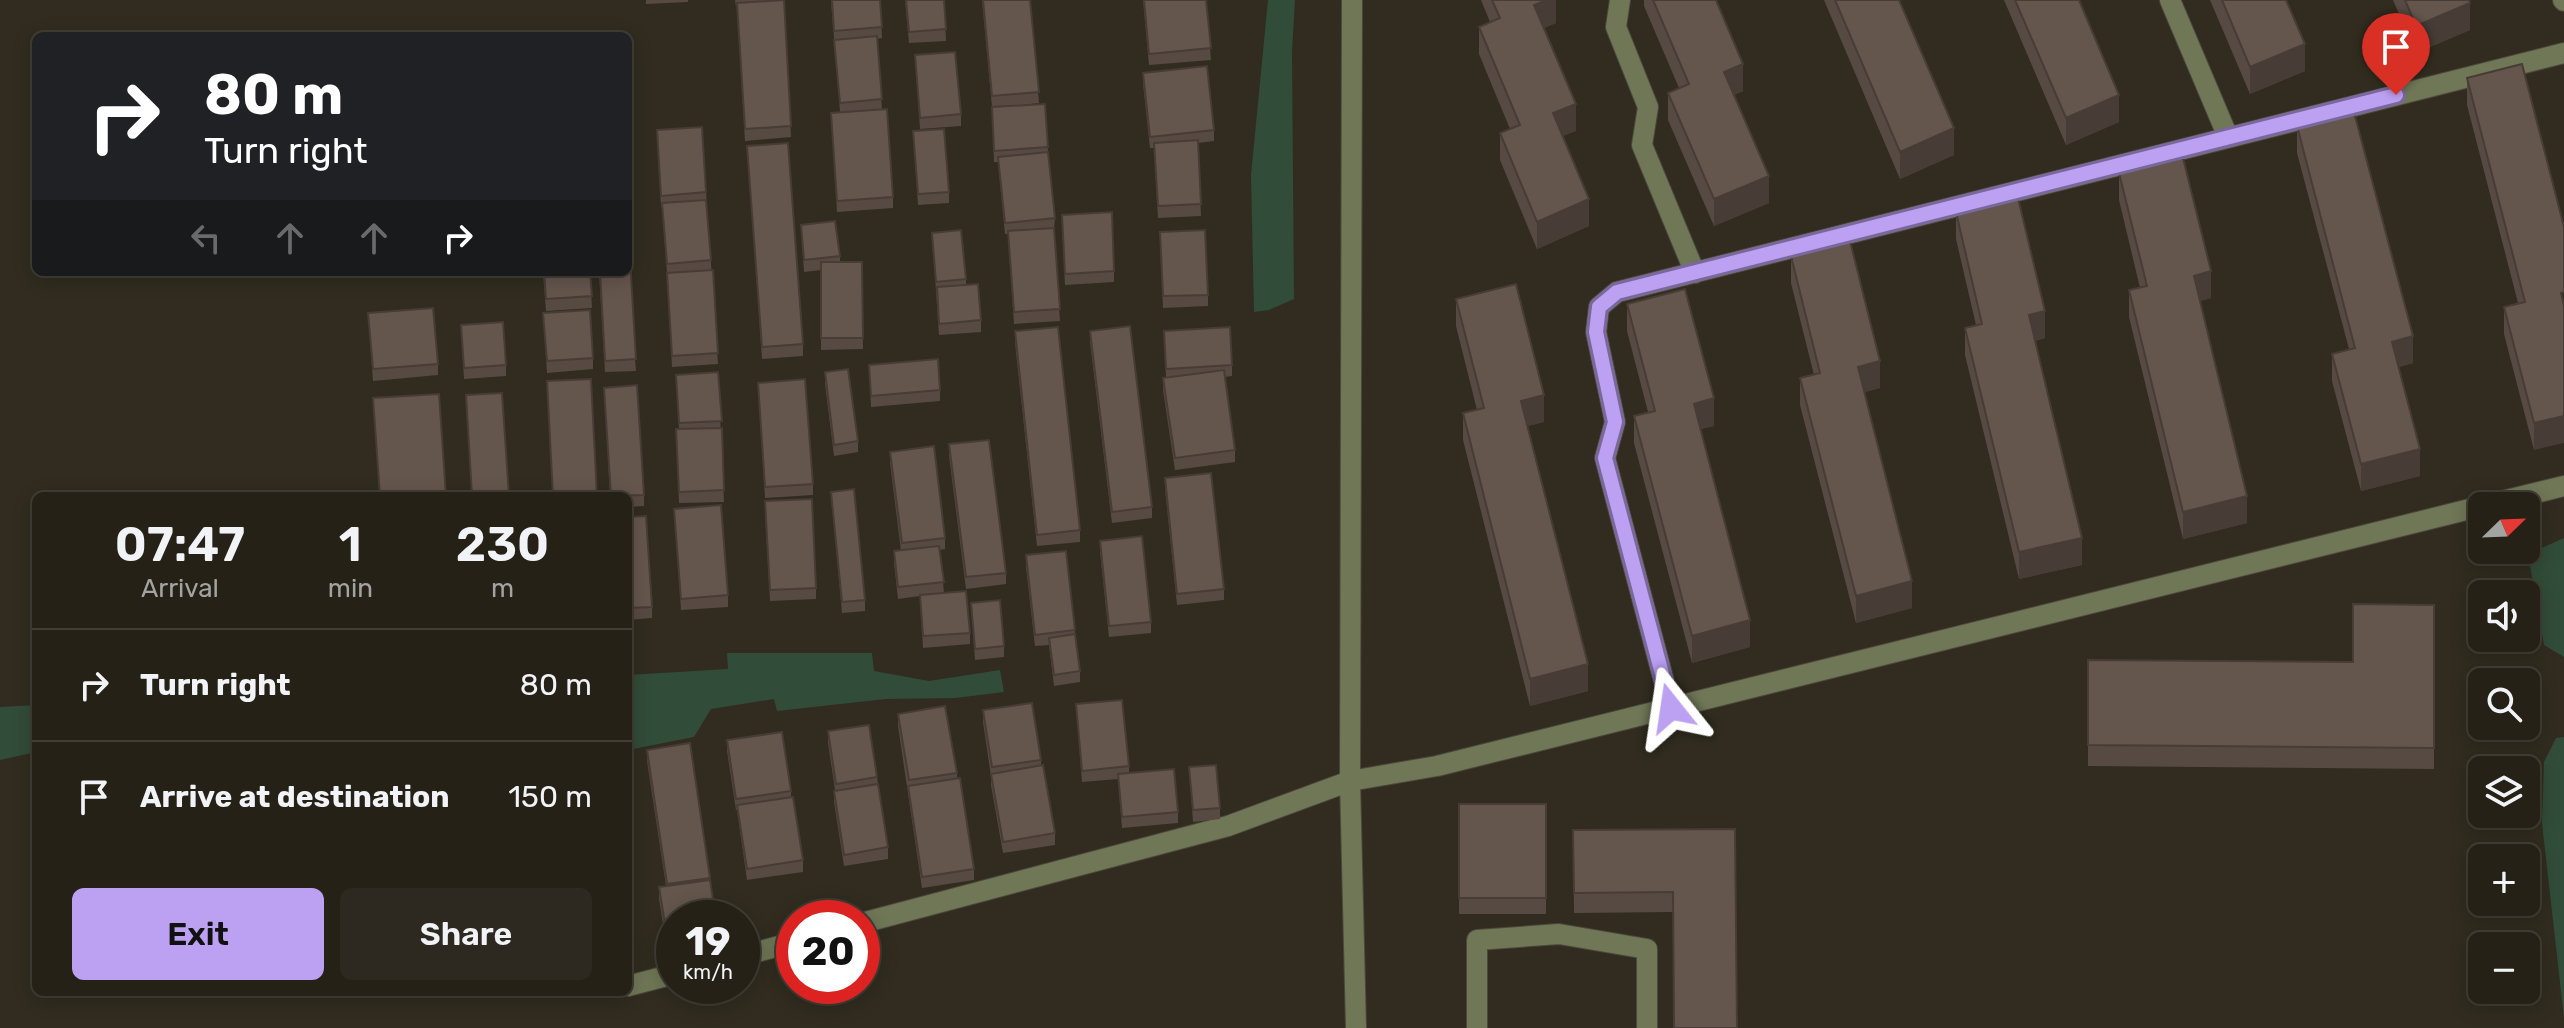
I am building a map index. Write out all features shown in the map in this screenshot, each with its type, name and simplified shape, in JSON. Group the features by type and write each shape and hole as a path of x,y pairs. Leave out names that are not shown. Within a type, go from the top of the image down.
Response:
{"street":[{"path":"1352,0 1350,781 1356,1028"},
{"path":"1620,0 1616,27 1648,107 1642,145 1695,273"},
{"path":"2170,0 2228,137"},
{"path":"1671,708 1605,458 1615,422 1596,332 1599,307 1617,292 2564,53"},
{"path":"2539,492 2564,486"},
{"path":"880,918 1228,826 1350,781 1437,766 2468,509"},
{"path":"1477,1028 1477,940 1559,934 1647,949 1647,1028"},
{"path":"632,985 656,979"}],"shaded area":[{"path":"1268,0 1295,0 1292,52 1294,299 1269,310 1254,312 1251,175"},
{"path":"2564,538 2564,657 2544,645 2540,622 2540,580 2533,580 2530,564 2540,564 2540,549"},
{"path":"727,653 872,653 874,671 929,681 1000,670 1004,692 955,698 886,699 777,711 774,699 711,709 694,737 632,749 632,675 728,669"},
{"path":"32,705 32,753 0,760 0,707"},
{"path":"2564,737 2564,1018 2542,823 2544,762 2556,738"}],"building":[{"path":"784,0 791,126 745,129 737,3"},
{"path":"832,0 880,0 882,27 834,31"},
{"path":"906,0 944,0 946,29 909,32"},
{"path":"983,0 1030,0 1039,92 992,96"},
{"path":"1144,0 1206,0 1211,48 1149,54"},
{"path":"1492,0 1547,0 1534,5 1576,104 1553,113 1589,199 1537,222 1500,133 1520,125 1479,27 1500,18"},
{"path":"1653,0 1716,0 1743,64 1724,72 1769,176 1714,199 1668,93 1689,84"},
{"path":"1835,0 1899,0 1954,128 1900,152"},
{"path":"2015,0 2079,0 2119,95 2066,118"},
{"path":"2222,0 2286,0 2305,44 2250,67"},
{"path":"2405,0 2469,0 2470,3 2416,26"},
{"path":"877,36 882,99 840,103 834,40"},
{"path":"955,52 961,114 920,118 915,55"},
{"path":"2522,64 2564,227 2564,292 2561,293 2564,306 2564,416 2534,423 2504,307 2525,302 2467,78"},
{"path":"1207,66 1214,130 1150,137 1143,73"},
{"path":"1045,104 1048,147 994,151 992,107"},
{"path":"887,109 893,197 837,201 831,113"},
{"path":"2354,112 2413,336 2392,342 2420,449 2361,464 2332,354 2355,348 2297,126"},
{"path":"702,127 706,192 661,196 657,130"},
{"path":"944,129 949,192 918,194 913,131"},
{"path":"1198,140 1201,204 1158,206 1154,143"},
{"path":"788,143 803,344 762,347 747,146"},
{"path":"1048,152 1055,218 1005,223 998,157"},
{"path":"2183,158 2211,271 2194,276 2247,496 2183,512 2129,290 2147,286 2119,173"},
{"path":"2018,198 2045,311 2029,315 2082,538 2019,552 1965,328 1982,324 1956,212"},
{"path":"706,200 711,260 667,264 662,203"},
{"path":"1112,212 1114,271 1065,274 1062,215"},
{"path":"835,221 840,256 804,260 801,225"},
{"path":"1054,228 1060,309 1014,312 1008,231"},
{"path":"961,230 966,279 936,282 932,233"},
{"path":"1205,230 1208,295 1163,296 1160,232"},
{"path":"1850,241 1880,361 1858,367 1912,581 1856,596 1800,378 1820,373 1791,256"},
{"path":"821,262 862,262 863,338 821,338"},
{"path":"713,270 718,353 672,356 667,273"},
{"path":"544,276 590,276 592,296 546,299"},
{"path":"600,276 631,276 636,359 605,361"},
{"path":"978,284 981,320 939,324 937,287"},
{"path":"1516,284 1544,395 1521,401 1588,664 1530,679 1463,413 1484,408 1456,299"},
{"path":"1685,289 1714,398 1694,404 1750,620 1692,636 1634,416 1655,411 1627,304"},
{"path":"433,308 438,364 373,369 368,313"},
{"path":"590,310 593,358 547,361 543,313"},
{"path":"503,322 506,365 464,368 461,325"},
{"path":"1130,326 1152,507 1112,512 1090,331"},
{"path":"1058,327 1080,530 1037,535 1015,331"},
{"path":"1230,327 1232,365 1166,369 1164,331"},
{"path":"938,359 940,390 871,396 869,365"},
{"path":"848,369 858,441 834,445 825,372"},
{"path":"1224,370 1235,450 1175,458 1163,378"},
{"path":"718,372 722,421 679,423 676,375"},
{"path":"591,379 597,492 553,492 547,381"},
{"path":"805,379 813,484 765,487 758,383"},
{"path":"637,385 644,495 611,492 604,388"},
{"path":"502,393 509,492 472,492 466,395"},
{"path":"439,394 446,492 380,492 373,398"},
{"path":"722,428 724,490 679,492 676,429"},
{"path":"989,440 1006,573 966,577 949,444"},
{"path":"934,446 945,538 902,543 890,452"},
{"path":"1211,473 1224,589 1177,594 1165,478"},
{"path":"854,489 865,600 842,602 831,492"},
{"path":"812,499 816,588 770,590 765,501"},
{"path":"721,505 728,595 681,599 674,509"},
{"path":"646,516 652,607 632,608 632,517"},
{"path":"1142,536 1151,622 1109,626 1100,541"},
{"path":"939,546 944,582 898,587 894,551"},
{"path":"1066,551 1075,630 1035,635 1026,555"},
{"path":"966,591 970,633 923,636 920,595"},
{"path":"1000,600 1004,646 975,649 971,603"},
{"path":"2353,604 2434,605 2434,748 2088,745 2088,660 2353,662"},
{"path":"1075,634 1080,671 1054,675 1049,638"},
{"path":"1122,700 1129,766 1082,771 1076,704"},
{"path":"1032,703 1041,760 992,767 983,710"},
{"path":"945,706 957,773 909,780 898,714"},
{"path":"869,725 877,777 836,784 828,731"},
{"path":"782,732 791,791 736,799 727,740"},
{"path":"690,743 710,878 667,884 647,750"},
{"path":"1043,765 1055,833 1003,842 991,774"},
{"path":"1216,765 1220,808 1193,810 1189,767"},
{"path":"1174,769 1178,812 1122,817 1118,774"},
{"path":"960,778 974,869 922,877 908,786"},
{"path":"878,784 888,847 844,855 834,791"},
{"path":"793,797 803,860 747,869 737,805"},
{"path":"1459,804 1546,804 1546,898 1459,898"},
{"path":"1735,829 1737,1028 1674,1028 1673,892 1574,893 1573,830"},
{"path":"710,880 713,900 661,900 659,887"}],"route":[{"path":"1671,708 1605,458 1615,422 1596,332 1599,307 1617,292 2396,95"}]}
